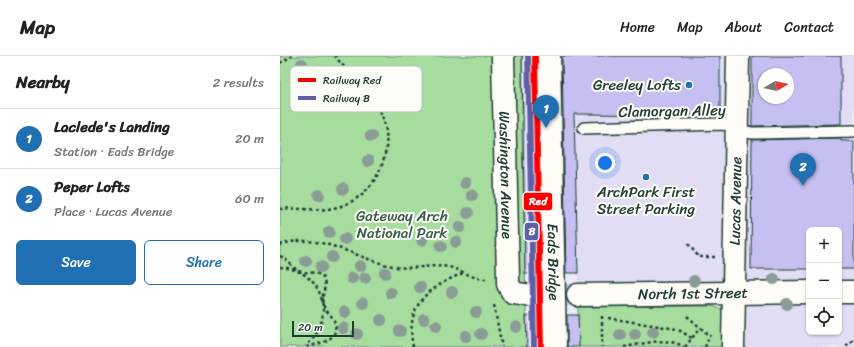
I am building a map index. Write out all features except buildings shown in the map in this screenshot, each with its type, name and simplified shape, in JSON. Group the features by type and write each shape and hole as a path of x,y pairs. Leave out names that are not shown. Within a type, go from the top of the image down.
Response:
{"street":[{"name":"Washington Avenue","path":"503,56 508,284 520,294"},
{"name":"Eads Bridge","path":"549,56 555,347"},
{"name":"Lucas Avenue","path":"733,347 738,56"},
{"name":"North 1st Street","path":"578,295 806,292"},
{"path":"842,292 854,292"}],"lane":[{"name":"Clamorgan Alley","path":"584,128 721,124 737,127 753,133 854,131"}],"path":[{"path":"280,63 292,56"},
{"path":"335,56 344,66"},
{"path":"280,210 293,208 317,210 328,209 341,206 364,193 373,182 384,159 387,145 386,130 380,112"},
{"path":"280,245 294,241 309,241 324,244 389,266 414,268 438,266 449,267 476,278 488,279"},
{"path":"688,244 699,257 714,257"},
{"path":"280,256 306,276 317,288 323,304 334,323 335,332 329,340 306,347"},
{"path":"280,267 315,273 323,277 325,284 323,319 321,326 313,340 306,347"},
{"path":"413,347 413,318 423,297 438,285 464,273"},
{"path":"494,305 502,347"},
{"path":"684,313 700,328 710,334 705,347"},
{"path":"602,316 677,329 692,338"},
{"path":"602,320 602,347"},
{"path":"624,347 666,341 675,342 685,347 700,328"},
{"path":"846,346 854,339"}],"shaded area":[{"path":"573,56 854,56 854,347 743,347 744,282 578,282"}],"green space":[{"name":"Gateway Arch National Park","path":"280,56 522,56 522,135 527,347 280,347"},
{"path":"712,306 721,309 723,312 723,347 579,347 578,307"}],"tunnel":[{"path":"526,295 578,295"}],"rail line":[{"name":"B","path":"528,56 534,347"},
{"name":"Red","path":"535,56 541,347"}],"place":[{"name":"Greeley Lofts","path":"689,85"},
{"name":"Laclede's Landing","path":"546,128"},
{"name":"ArchPark First Street Parking","path":"646,177"},
{"name":"Peper Lofts","path":"803,186"}]}
